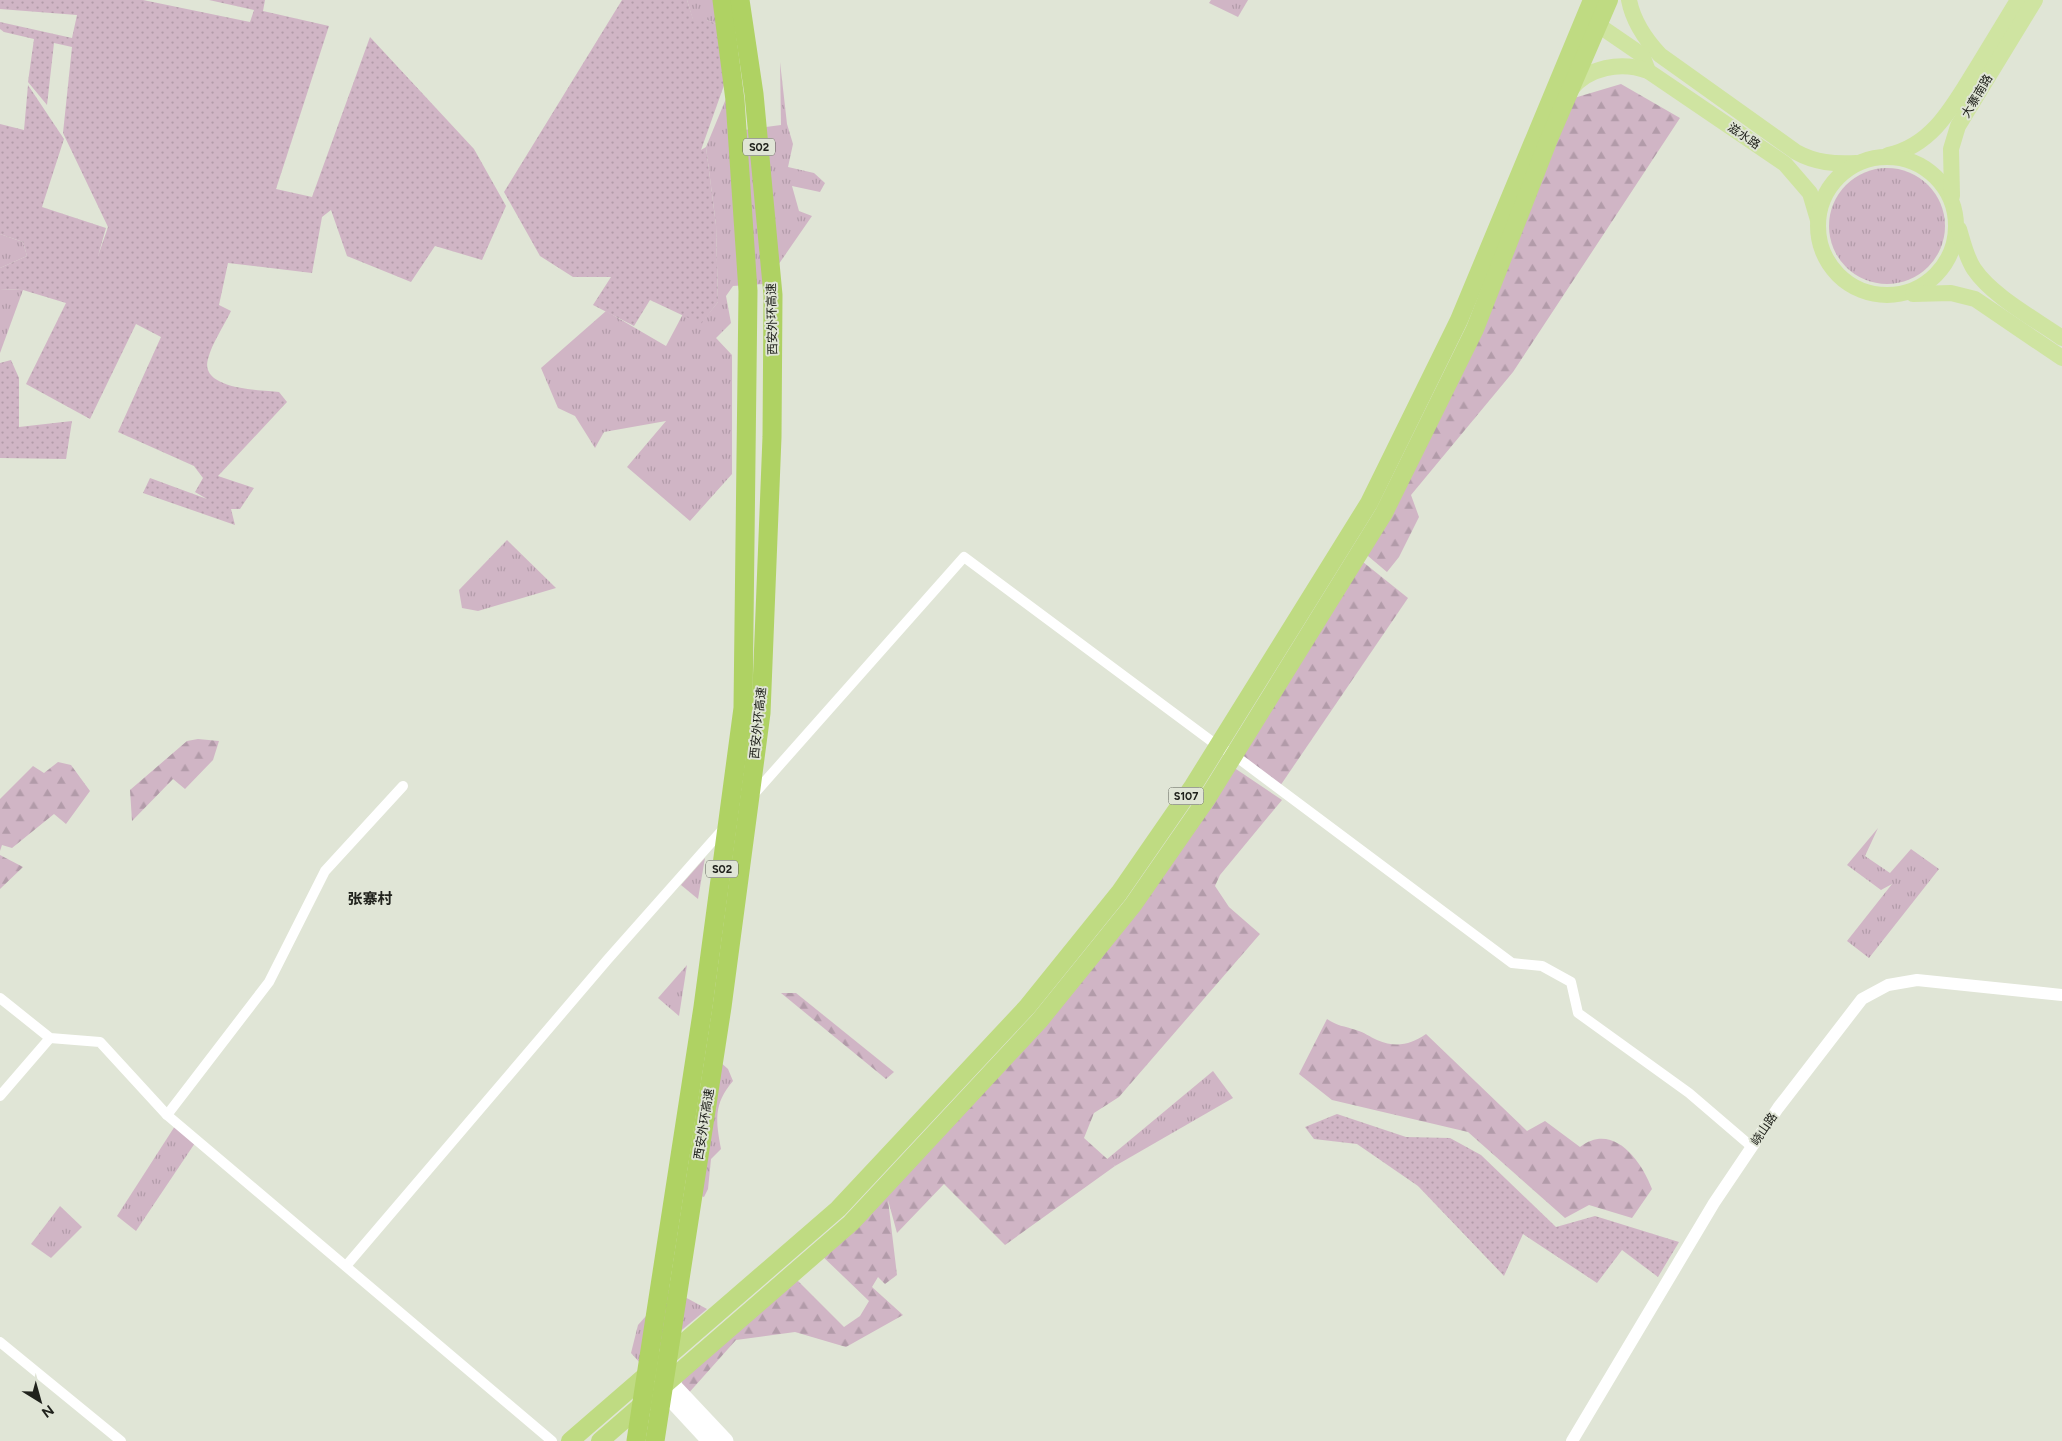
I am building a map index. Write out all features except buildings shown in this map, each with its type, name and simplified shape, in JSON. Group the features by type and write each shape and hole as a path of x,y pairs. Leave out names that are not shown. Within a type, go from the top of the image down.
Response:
{"highway":[{"name":"西安外环高速","path":"636,1441 703,1007 743,708 748,291 735,100 722,0"},
{"name":"西安外环高速","path":"655,1441 722,1007 761,713 772,437 773,295 754,94 740,0"},
{"name":"S107","path":"570,1441 838,1209 1027,1007 1119,893 1218,746 1369,503 1459,320 1592,14 1609,0"},
{"name":"S107","path":"600,1441 851,1223 1040,1020 1133,906 1234,755 1384,513 1475,329 1570,90 1592,14"}],"main road":[{"name":"滋水路","path":"1629,0 1632,12 1645,37 1660,54 1806,158 1828,164 1856,163"},
{"name":"大寨南路","path":"1880,156 1904,151 1916,144 1945,118 2018,0"},
{"name":"大寨南路","path":"1953,201 1950,163 1953,138 2035,0"},
{"path":"1592,14 1642,55 1648,72"},
{"path":"1642,55 1660,54"},
{"path":"1570,90 1580,80 1605,68 1620,66 1648,72"},
{"name":"滋水路","path":"1648,72 1786,164 1810,193 1818,220"},
{"path":"2062,338 1995,291 1981,278 1966,251 1957,223 1953,201 1942,182 1925,167 1903,158 1880,156 1856,163 1837,177 1824,197 1818,220 1819,243 1829,265 1846,282 1866,292 1893,295 1943,293 1974,299 2062,358"},
{"path":"1893,295 1910,292 1930,282 1945,265 1955,245 1957,223"},
{"path":"652,1371 726,1441"},
{"path":"665,1385 709,1441"}],"street":[{"path":"346,1266 608,959 964,556 1512,963 1542,966 1571,982 1578,1013 1689,1093 1752,1147"},
{"path":"167,1115 269,982 325,871 403,786"},
{"name":"峣山路","path":"1572,1441 1714,1203 1778,1108 1862,999 1888,985 1917,980 2062,995"},
{"path":"0,998 50,1038 100,1042 167,1115 552,1441"},
{"path":"0,1096 50,1038"},
{"path":"0,1342 121,1441"}],"green space":[{"path":"0,0 143,0 250,22 254,10 209,0 265,0 263,11 329,26 276,189 312,197 370,37 474,149 506,206 482,260 435,246 411,282 347,256 331,210 322,217 312,273 228,263 219,305 231,311 210,353 208,369 213,377 222,383 246,389 279,392 287,402 218,476 254,488 240,509 231,509 235,525 143,493 150,478 207,499 195,492 203,478 194,466 118,432 161,337 136,324 90,419 26,384 66,303 23,290 0,289 0,268 27,256 23,242 0,234 0,124 24,130 28,85 64,139 42,207 106,228 98,256 108,227 63,133 72,47 54,43 47,105 28,82 34,39 4,32 0,29 0,22 72,38 77,15 0,9"},
{"path":"622,0 687,0 693,19 707,20 721,26 728,74 701,150 706,147 716,225 718,302 701,324 650,300 634,326 593,305 611,277 573,277 540,256 504,192"},
{"path":"687,0 718,0 721,26 707,20 693,20"},
{"path":"1211,0 1248,0 1238,17 1209,3"},
{"path":"780,62 787,124 793,144 788,167 814,173 825,183 820,192 792,186 799,211 812,216 765,284 733,286 726,296 731,323 716,338 732,355 732,474 690,521 627,467 666,421 604,432 595,448 575,416 558,408 541,368 606,311 666,346 683,314 701,323 718,302 716,225 706,147 730,89 737,131 781,125"},
{"path":"1621,84 1680,118 1513,372 1411,495 1419,517 1399,557 1387,572 1362,551 1574,98"},
{"path":"1887,168 1909,172 1928,185 1941,204 1945,226 1941,248 1928,267 1909,280 1887,284 1865,280 1846,267 1833,248 1829,226 1833,204 1846,185 1865,172"},
{"path":"0,234 23,242 27,256 0,268"},
{"path":"0,289 23,290 0,353"},
{"path":"11,360 19,378 19,427 72,421 66,459 0,458 0,363"},
{"path":"507,540 556,588 478,611 462,608 459,590"},
{"path":"1358,558 1408,598 1278,789 1235,756"},
{"path":"198,739 219,741 213,760 185,789 173,779 132,821 130,790 187,741"},
{"path":"58,762 71,765 90,791 66,824 54,814 12,848 2,845 0,851 0,799 33,766 44,773"},
{"path":"1230,765 1282,800 1220,875 1215,886 1229,907 1260,934 1119,1097 1094,1113 1084,1138 1115,1166 1005,1245 944,1184 897,1233 888,1200 897,1275 885,1284 878,1277 872,1287 903,1315 846,1347 795,1332 736,1340 678,1405 684,1371 793,1276 844,1327 860,1316 869,1301 818,1252 1038,1020"},
{"path":"1878,828 1865,856 1890,873 1911,849 1939,869 1869,958 1847,941 1892,884 1881,890 1847,865"},
{"path":"0,855 23,867 0,889"},
{"path":"705,858 698,899 681,885"},
{"path":"687,965 679,1016 658,998"},
{"path":"781,993 796,993 894,1072 886,1079"},
{"path":"1327,1019 1337,1025 1359,1031 1390,1044 1408,1043 1426,1034 1527,1131 1545,1121 1580,1147 1592,1140 1604,1139 1614,1142 1633,1156 1652,1189 1632,1218 1589,1205 1565,1218 1468,1132 1332,1100 1299,1074"},
{"path":"719,1061 728,1069 733,1081 719,1105 717,1121 721,1149 711,1159 708,1189 704,1197 701,1196"},
{"path":"1213,1071 1233,1098 1115,1166 1106,1160"},
{"path":"1337,1114 1406,1137 1450,1138 1481,1155 1556,1227 1595,1216 1679,1242 1658,1277 1622,1250 1597,1283 1523,1234 1504,1276 1418,1186 1357,1144 1314,1139 1305,1127"},
{"path":"175,1126 195,1143 136,1231 117,1216"},
{"path":"60,1206 82,1227 51,1258 31,1244"},
{"path":"670,1289 707,1309 641,1364 631,1353 638,1325"}],"district":[{"name":"张寨村","path":"370,899"}]}
